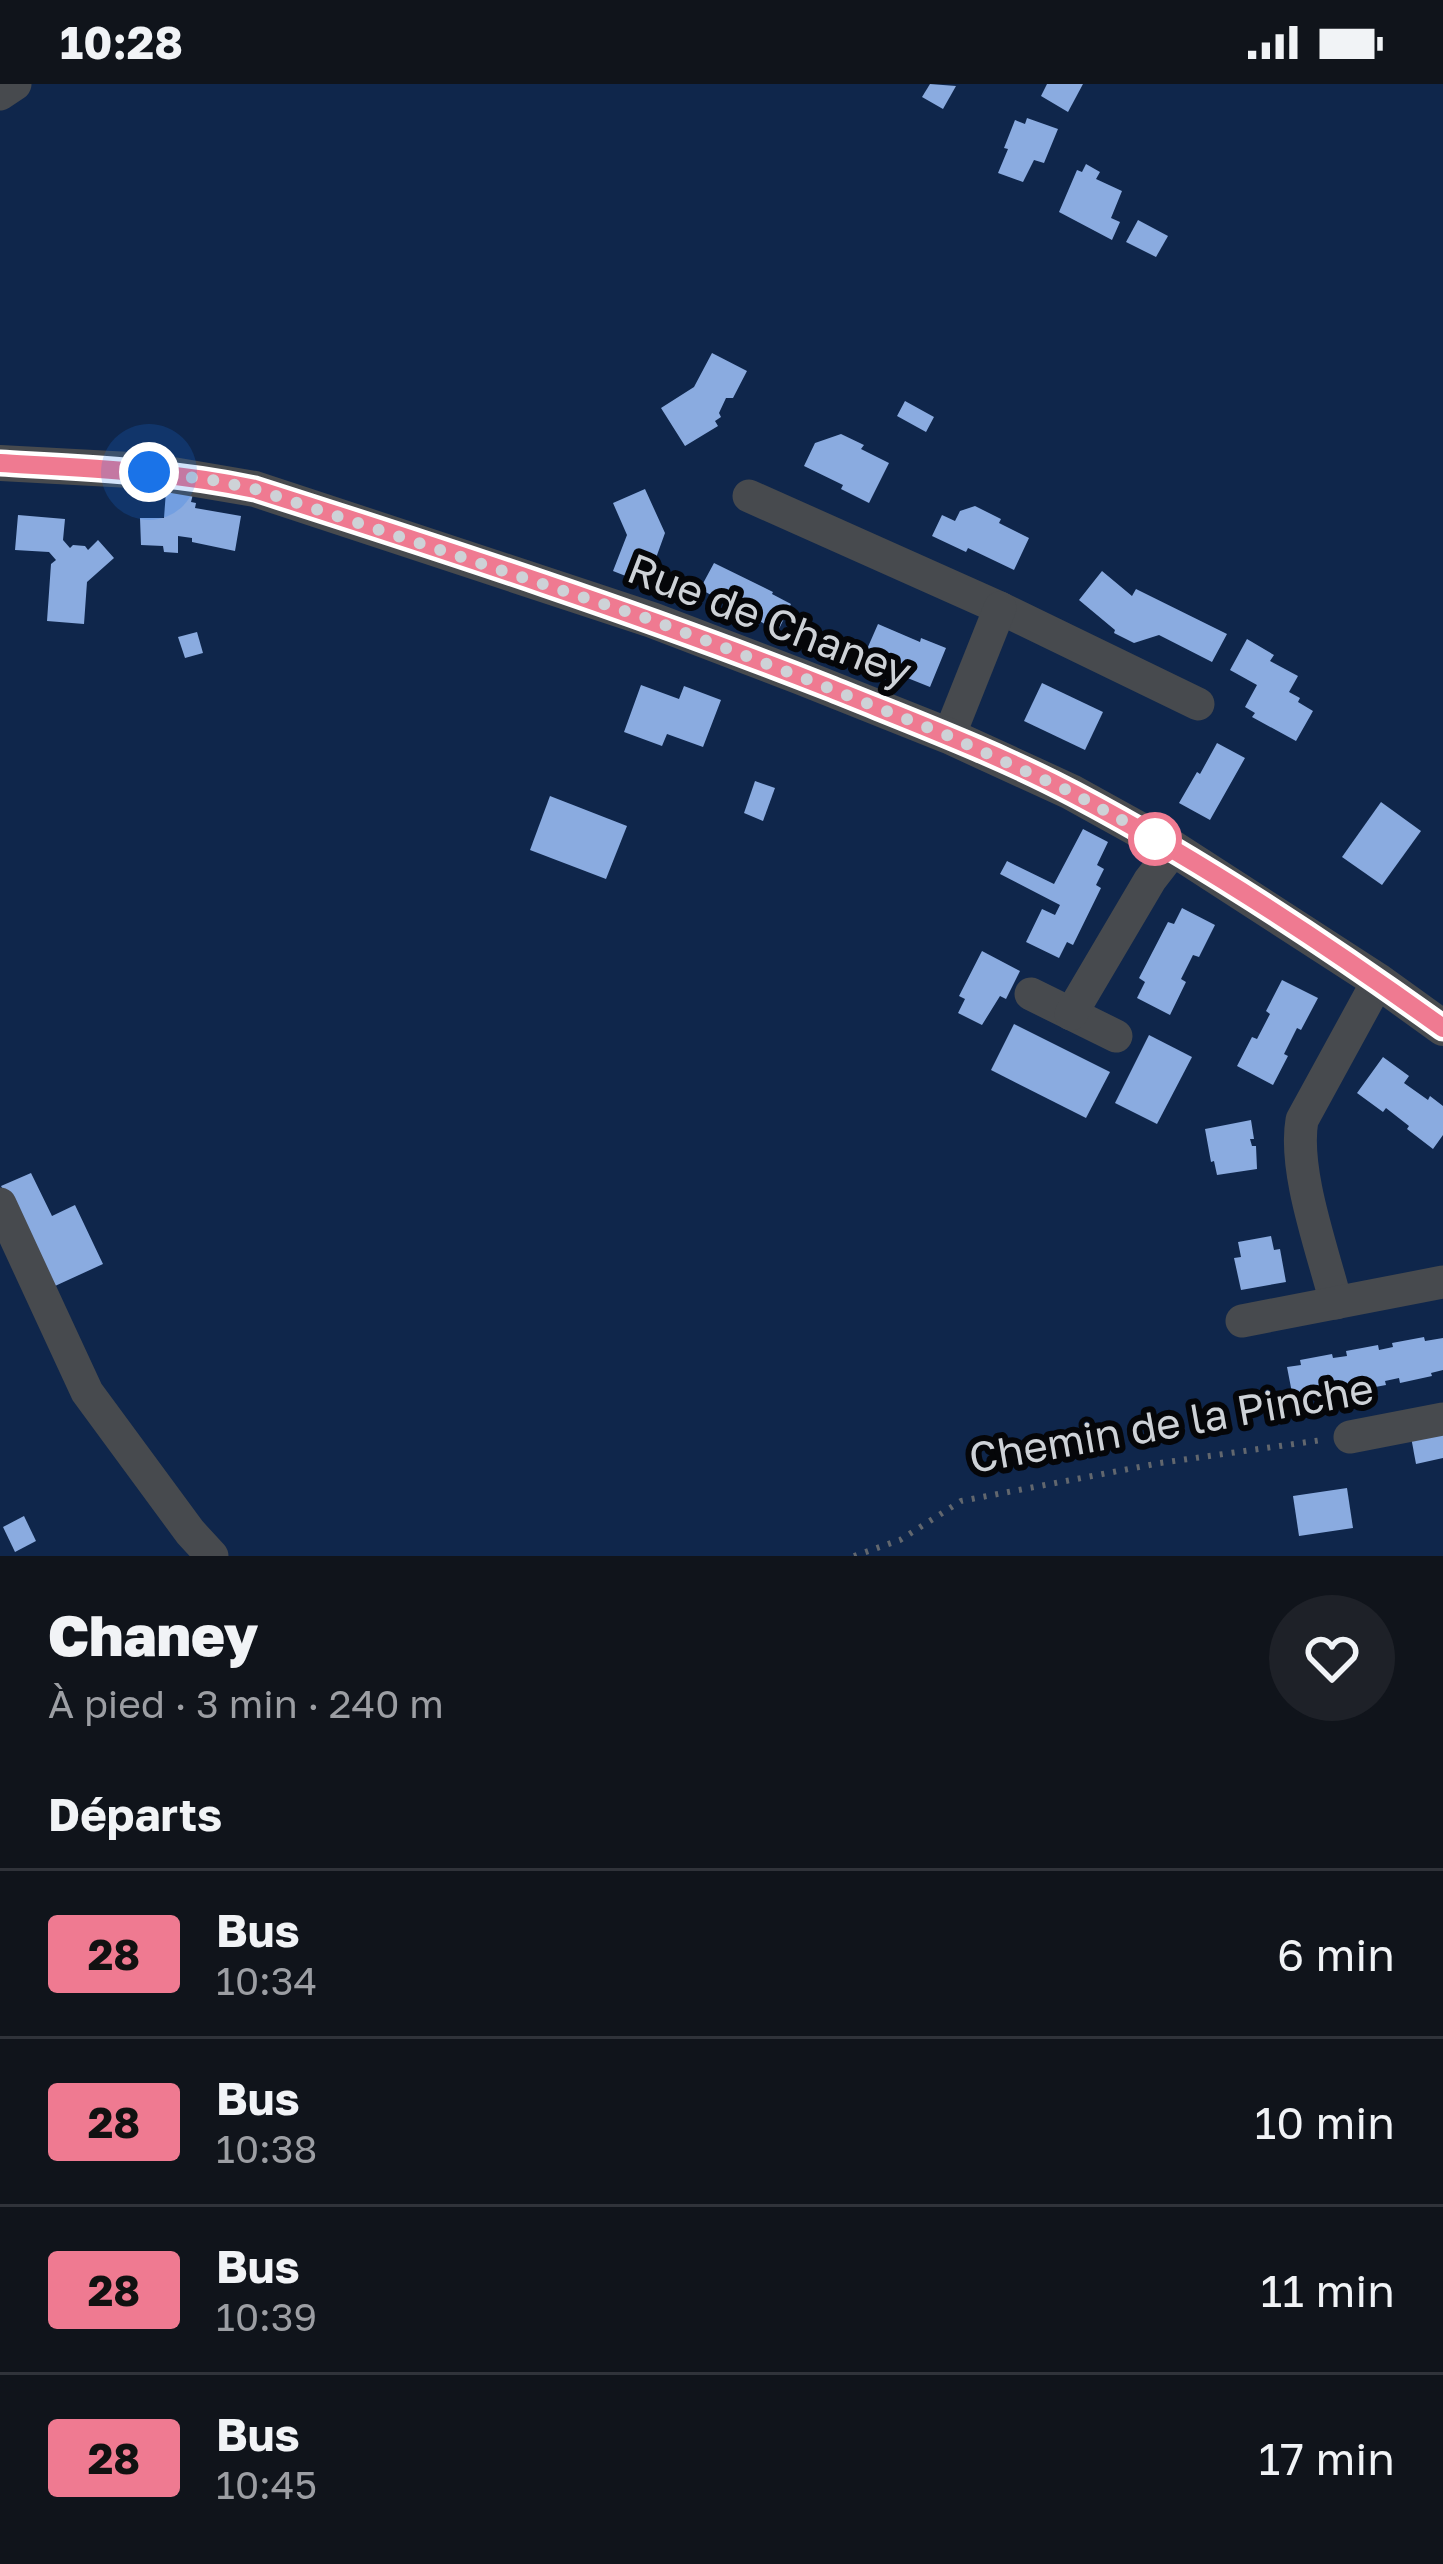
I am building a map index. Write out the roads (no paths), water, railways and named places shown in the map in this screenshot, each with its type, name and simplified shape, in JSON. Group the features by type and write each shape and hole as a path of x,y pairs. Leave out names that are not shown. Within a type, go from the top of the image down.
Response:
{"street":[{"path":"0,94 15,84"},
{"name":"Rue de Chaney","path":"0,463 149,472 255,489 652,620 949,736 1071,792 1174,849 1443,1028"},
{"path":"749,496 1000,608 1198,704"},
{"path":"949,736 1000,608"},
{"path":"1071,1014 1150,880 1174,849"},
{"path":"1336,1303 1298,1139 1302,1120 1378,982"},
{"path":"1030,994 1116,1036"},
{"path":"0,1204 87,1393 212,1556"},
{"path":"1242,1321 1443,1282"},
{"name":"Chemin de la Pinche","path":"1350,1437 1443,1420"}]}
